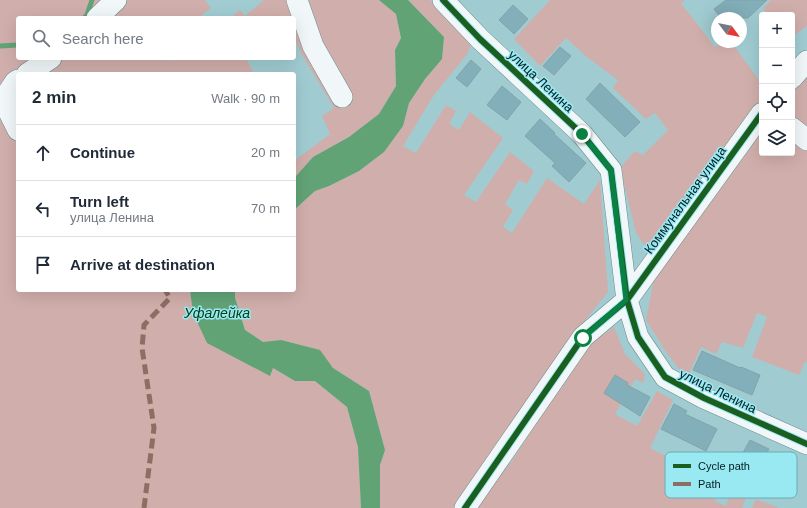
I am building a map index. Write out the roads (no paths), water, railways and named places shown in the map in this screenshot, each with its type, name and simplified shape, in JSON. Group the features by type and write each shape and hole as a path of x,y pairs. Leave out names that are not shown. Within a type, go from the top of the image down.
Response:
{"street":[{"path":"99,16 116,0"},
{"path":"297,0 313,46 342,97"},
{"name":"улица Ленина","path":"443,0 480,39 582,134 611,170 626,300 638,337 665,377 704,398 807,444"},
{"path":"30,72 48,60"},
{"path":"795,75 807,61"},
{"path":"16,81 6,97 8,110 16,126"},
{"name":"Коммунальная улица","path":"465,508 583,338 626,300 759,117"},
{"path":"795,130 807,140"}],"water":[{"path":"379,0 408,0 444,37 442,59 425,79 409,103 403,126 384,152 359,171 329,186 315,191 296,208 296,176 313,157 349,137 379,114 396,86 395,50 401,38 396,14"},
{"name":"Уфалейка","path":"190,292 235,292 235,298 245,330 263,342 281,340 320,350 333,368 369,391 385,450 380,465 380,508 361,508 358,447 347,407 315,381 295,381 273,368 270,376 207,343 193,313"}],"waterway":[{"path":"86,16 92,0"},
{"path":"0,46 16,45"}]}
